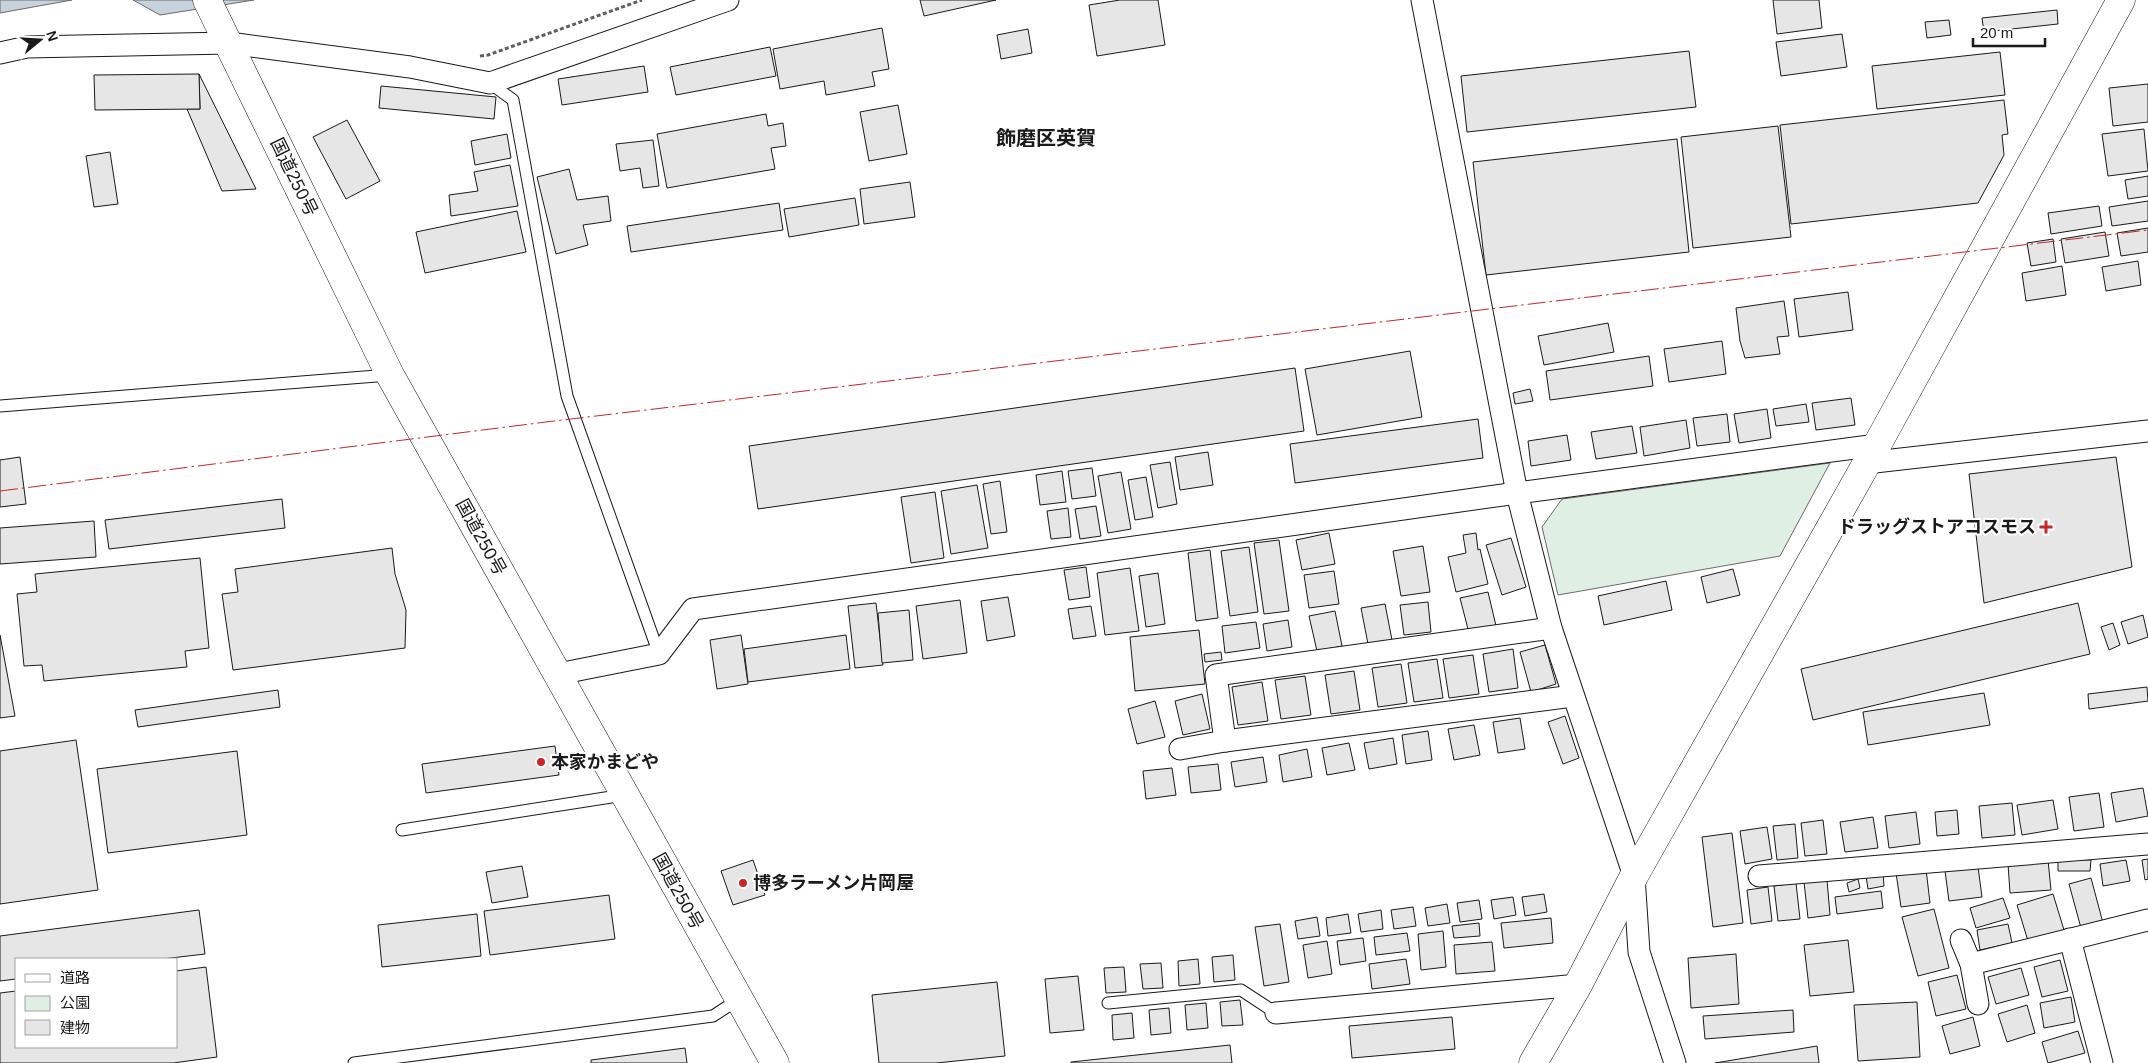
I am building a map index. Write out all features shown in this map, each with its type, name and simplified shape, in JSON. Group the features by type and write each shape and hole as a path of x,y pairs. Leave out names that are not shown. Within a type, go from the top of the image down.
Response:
{"main road":[{"name":"国道250号","path":"207,0 390,375 775,1063"},
{"path":"1533,1063 1578,985 1634,876 1872,454 2121,0"}],"street":[{"path":"0,53 27,47 229,43 410,67 490,83 728,0"},
{"path":"1422,0 1517,493 1551,628 1634,876 1640,952 1675,1063"},
{"path":"558,674 659,654 693,609 1517,493 1872,454 2148,431"},
{"path":"1224,741 1216,675 1551,628"},
{"path":"1180,749 1224,741 1573,696"},
{"path":"1759,876 2148,844"},
{"path":"1972,964 2148,920"},
{"path":"2070,939 2102,1063"},
{"path":"1961,940 1972,964 1978,1004"},
{"path":"1276,1013 1578,985"}],"lane":[{"path":"490,83 513,100 567,396 659,654"},
{"path":"0,406 390,375"},
{"path":"402,830 624,794"},
{"path":"1108,1003 1241,990 1276,1013"},
{"path":"354,1063 713,1016 739,999"}],"path":[{"path":"471,56 488,55 642,0"}],"green space":[{"path":"1830,463 1780,556 1558,595 1542,527 1562,499"}],"shaded area":[{"path":"0,0 72,0 0,13"},
{"path":"133,0 254,0 160,15"}],"building":[{"path":"920,0 996,0 924,16"},
{"path":"1120,0 1158,0 1165,45 1097,56 1089,5"},
{"path":"1773,0 1819,0 1822,28 1777,34"},
{"path":"2057,10 2058,24 1984,32 1982,18"},
{"path":"1949,20 1951,35 1927,38 1925,22"},
{"path":"882,28 889,69 872,72 875,86 826,95 824,81 780,89 773,49"},
{"path":"1028,29 1032,53 1001,59 997,35"},
{"path":"1842,34 1847,67 1781,76 1776,42"},
{"path":"770,47 776,76 676,95 670,67"},
{"path":"1689,51 1696,107 1467,132 1461,76"},
{"path":"2000,52 2005,95 1877,109 1872,66"},
{"path":"644,66 648,92 562,105 558,79"},
{"path":"199,74 256,189 222,191 187,109 200,109"},
{"path":"199,74 200,109 95,110 94,75"},
{"path":"2148,84 2148,122 2113,126 2109,88"},
{"path":"381,86 496,97 494,119 379,108"},
{"path":"2004,100 2008,134 2002,135 2004,155 1978,203 1791,224 1780,125"},
{"path":"898,105 907,154 869,161 860,112"},
{"path":"766,114 768,126 783,123 786,146 771,148 775,169 667,188 657,134"},
{"path":"347,120 380,181 346,199 313,137"},
{"path":"1778,126 1791,237 1693,248 1681,137"},
{"path":"2144,129 2148,171 2108,176 2102,134"},
{"path":"507,134 511,158 475,165 471,141"},
{"path":"1677,139 1689,252 1486,275 1473,162"},
{"path":"653,140 659,186 643,188 640,168 620,171 616,144"},
{"path":"110,152 118,204 94,207 86,156"},
{"path":"510,165 518,206 451,216 449,195 478,191 474,172"},
{"path":"569,169 577,200 608,196 611,221 583,225 588,245 556,254 537,177"},
{"path":"2148,176 2148,196 2128,199 2125,180"},
{"path":"910,182 915,217 864,224 860,189"},
{"path":"855,198 859,225 789,237 784,209"},
{"path":"2148,201 2148,221 2112,226 2109,207"},
{"path":"779,203 783,230 631,252 627,226"},
{"path":"2099,206 2102,226 2051,234 2048,213"},
{"path":"517,211 526,252 425,273 416,232"},
{"path":"2148,228 2148,252 2121,256 2117,233"},
{"path":"2105,232 2109,256 2065,263 2061,239"},
{"path":"2053,239 2056,262 2031,266 2027,243"},
{"path":"2138,261 2141,285 2106,291 2102,267"},
{"path":"2062,266 2066,295 2026,301 2022,273"},
{"path":"1848,292 1853,330 1799,337 1794,299"},
{"path":"1784,301 1789,336 1777,337 1780,354 1745,358 1740,341 1736,308"},
{"path":"1608,323 1614,352 1544,365 1538,336"},
{"path":"1722,341 1726,374 1669,382 1664,349"},
{"path":"1410,351 1422,417 1317,435 1305,369"},
{"path":"1649,356 1653,386 1550,400 1546,371"},
{"path":"1295,368 1304,431 758,509 749,446"},
{"path":"1530,389 1533,401 1515,404 1513,393"},
{"path":"1851,398 1855,425 1816,430 1812,403"},
{"path":"1806,404 1809,422 1776,426 1773,409"},
{"path":"1767,409 1771,438 1739,443 1734,414"},
{"path":"1727,414 1730,442 1697,446 1693,418"},
{"path":"1478,419 1483,458 1295,483 1290,444"},
{"path":"1686,420 1690,448 1644,456 1640,427"},
{"path":"1632,426 1637,453 1596,459 1591,432"},
{"path":"1567,435 1571,460 1531,466 1528,441"},
{"path":"1208,452 1213,485 1180,490 1175,457"},
{"path":"20,457 26,504 0,507 0,460"},
{"path":"2116,457 2132,567 1984,603 1969,474"},
{"path":"1170,462 1177,504 1158,508 1150,465"},
{"path":"1092,468 1096,496 1072,499 1068,471"},
{"path":"1062,471 1066,502 1040,505 1036,475"},
{"path":"1121,472 1131,529 1108,533 1098,476"},
{"path":"1146,477 1153,517 1135,520 1128,480"},
{"path":"1000,481 1007,532 991,534 983,484"},
{"path":"977,485 988,548 951,554 941,491"},
{"path":"935,492 944,558 911,563 901,497"},
{"path":"282,499 285,528 109,549 105,520"},
{"path":"1096,506 1101,536 1080,539 1075,509"},
{"path":"1068,508 1071,537 1051,539 1047,511"},
{"path":"94,521 96,557 0,564 0,528"},
{"path":"1329,533 1335,564 1302,570 1296,540"},
{"path":"1476,533 1478,550 1480,549 1488,584 1456,592 1448,557 1466,553 1463,535"},
{"path":"1511,538 1526,587 1502,595 1486,545"},
{"path":"1279,540 1289,611 1264,614 1254,543"},
{"path":"1423,546 1430,592 1401,596 1393,551"},
{"path":"1249,547 1258,612 1230,616 1221,551"},
{"path":"392,548 395,574 406,610 405,648 233,670 222,594 238,592 235,569"},
{"path":"1210,550 1218,618 1196,621 1188,553"},
{"path":"200,558 209,648 185,651 187,667 44,681 42,665 24,666 17,594 37,592 35,574"},
{"path":"1086,567 1090,597 1069,600 1064,570"},
{"path":"1130,568 1139,631 1105,635 1097,573"},
{"path":"1733,569 1740,595 1707,603 1701,577"},
{"path":"1334,571 1339,604 1309,608 1304,575"},
{"path":"1158,573 1165,624 1146,627 1139,576"},
{"path":"1666,581 1672,610 1604,625 1598,596"},
{"path":"1488,592 1497,630 1470,637 1460,598"},
{"path":"1008,597 1015,636 987,641 981,601"},
{"path":"960,600 967,653 923,659 916,606"},
{"path":"1428,602 1431,632 1404,635 1400,605"},
{"path":"876,603 883,665 855,668 848,606"},
{"path":"2078,603 2090,654 1813,720 1801,669"},
{"path":"1385,604 1392,640 1368,644 1361,608"},
{"path":"1091,606 1096,636 1073,639 1068,609"},
{"path":"909,610 913,660 882,663 878,613"},
{"path":"1335,611 1342,646 1317,651 1309,616"},
{"path":"2143,615 2148,637 2128,644 2121,622"},
{"path":"1288,620 1292,647 1267,651 1263,624"},
{"path":"1256,622 1260,648 1225,653 1222,626"},
{"path":"2113,623 2120,645 2109,650 2101,627"},
{"path":"1199,630 1205,684 1135,691 1130,637"},
{"path":"0,635 15,716 0,718"},
{"path":"741,635 748,684 717,689 710,640"},
{"path":"846,635 850,669 748,682 744,649"},
{"path":"1545,645 1556,684 1531,692 1520,652"},
{"path":"1513,649 1518,688 1489,692 1483,654"},
{"path":"1221,652 1222,660 1205,662 1204,654"},
{"path":"1473,655 1479,694 1449,698 1443,659"},
{"path":"1437,659 1443,698 1414,702 1408,663"},
{"path":"1401,664 1407,703 1378,707 1372,668"},
{"path":"1354,671 1360,710 1331,714 1325,675"},
{"path":"1305,676 1311,715 1281,719 1275,680"},
{"path":"1262,682 1268,721 1238,725 1232,687"},
{"path":"2147,687 2148,701 2089,709 2088,694"},
{"path":"278,690 280,707 138,727 135,710"},
{"path":"1984,693 1990,725 1868,745 1863,712"},
{"path":"1202,694 1210,729 1183,735 1175,701"},
{"path":"1155,701 1165,737 1137,744 1128,709"},
{"path":"1565,716 1579,758 1563,764 1548,722"},
{"path":"1520,718 1525,749 1498,753 1493,722"},
{"path":"1474,725 1480,755 1454,760 1448,729"},
{"path":"1428,731 1432,760 1406,764 1402,735"},
{"path":"1393,738 1397,764 1369,769 1364,743"},
{"path":"76,740 98,890 0,904 0,751"},
{"path":"1349,743 1355,770 1327,775 1322,748"},
{"path":"555,746 559,775 426,793 422,764"},
{"path":"1307,749 1312,777 1283,782 1279,755"},
{"path":"237,751 247,835 108,853 97,769"},
{"path":"1263,757 1267,782 1235,787 1231,762"},
{"path":"1218,764 1221,790 1191,793 1188,767"},
{"path":"1172,768 1176,795 1146,799 1143,771"},
{"path":"2143,788 2148,816 2116,822 2111,793"},
{"path":"2099,793 2104,827 2074,831 2069,797"},
{"path":"2053,800 2058,829 2022,835 2017,805"},
{"path":"2012,803 2015,835 1982,838 1979,806"},
{"path":"1957,810 1959,834 1937,836 1935,812"},
{"path":"1916,812 1920,844 1889,848 1885,816"},
{"path":"1873,817 1878,848 1845,852 1840,822"},
{"path":"1823,820 1827,854 1805,856 1801,823"},
{"path":"1795,824 1798,858 1777,860 1773,826"},
{"path":"1767,827 1772,859 1745,864 1740,831"},
{"path":"1732,833 1743,923 1713,927 1702,837"},
{"path":"2058,859 2091,860 2090,871 2058,871"},
{"path":"2148,859 2148,879 2145,880 2142,860"},
{"name":"博多ラーメン片岡屋","path":"753,860 765,895 733,905 721,871"},
{"path":"2048,860 2051,890 2010,893 2008,864"},
{"path":"2126,860 2130,881 2103,886 2100,864"},
{"path":"522,866 528,897 492,903 486,872"},
{"path":"1978,867 1982,897 1949,901 1945,871"},
{"path":"1926,869 1930,903 1901,907 1896,873"},
{"path":"1883,873 1884,886 1868,889 1866,876"},
{"path":"2091,878 2103,923 2081,928 2069,884"},
{"path":"1858,879 1860,888 1849,892 1847,883"},
{"path":"1827,880 1830,915 1808,918 1804,882"},
{"path":"1796,883 1800,919 1778,921 1774,886"},
{"path":"1768,887 1772,921 1751,924 1747,890"},
{"path":"1881,891 1883,908 1837,914 1835,897"},
{"path":"1544,894 1547,912 1525,916 1522,897"},
{"path":"2053,894 2064,930 2028,941 2017,905"},
{"path":"609,895 615,939 490,955 484,911"},
{"path":"1513,897 1516,915 1494,919 1491,900"},
{"path":"2003,898 2010,918 1976,928 1970,908"},
{"path":"1479,900 1482,919 1460,922 1457,903"},
{"path":"1447,904 1450,923 1428,926 1425,908"},
{"path":"1413,907 1416,926 1394,929 1391,910"},
{"path":"1934,909 1949,968 1918,976 1902,917"},
{"path":"199,910 205,954 171,958 15,958 15,979 0,981 0,936"},
{"path":"1381,910 1383,929 1361,932 1358,914"},
{"path":"477,914 481,956 382,967 378,925"},
{"path":"1348,914 1351,933 1328,936 1326,918"},
{"path":"1317,917 1320,936 1298,939 1295,921"},
{"path":"1551,918 1553,943 1504,948 1501,923"},
{"path":"1479,923 1480,936 1454,938 1452,926"},
{"path":"1280,924 1289,982 1264,986 1255,927"},
{"path":"2008,924 2012,943 1980,950 1977,930"},
{"path":"1443,931 1446,967 1421,970 1418,934"},
{"path":"1407,933 1410,951 1376,955 1374,937"},
{"path":"1363,938 1366,961 1340,965 1337,941"},
{"path":"1848,940 1854,992 1810,996 1804,945"},
{"path":"1327,941 1332,974 1308,978 1303,945"},
{"path":"1492,942 1495,971 1456,974 1454,945"},
{"path":"1736,954 1739,1004 1691,1008 1688,958"},
{"path":"1233,955 1235,980 1214,982 1212,957"},
{"path":"1198,959 1200,984 1179,986 1178,961"},
{"path":"1406,959 1410,984 1372,989 1369,964"},
{"path":"2060,960 2068,991 2042,997 2034,967"},
{"path":"1161,963 1163,988 1143,989 1140,964"},
{"path":"206,967 217,1057 173,1063 0,1063 0,993 15,991 15,1048 178,1048 178,971"},
{"path":"1124,967 1126,992 1106,993 1104,968"},
{"path":"2021,968 2029,995 1996,1004 1988,977"},
{"path":"1957,975 1966,1009 1936,1016 1928,982"},
{"path":"1078,976 1084,1030 1050,1033 1045,979"},
{"path":"997,982 1005,1056 936,1063 879,1063 872,995"},
{"path":"2071,997 2075,1022 2044,1028 2040,1003"},
{"path":"1240,1000 1243,1025 1222,1026 1220,1002"},
{"path":"1917,1002 1920,1057 1858,1061 1854,1005"},
{"path":"1206,1003 1208,1028 1187,1030 1185,1005"},
{"path":"2027,1005 2035,1033 2007,1042 1998,1014"},
{"path":"1169,1008 1171,1033 1151,1035 1149,1010"},
{"path":"1793,1010 1794,1032 1705,1039 1703,1016"},
{"path":"1132,1013 1134,1038 1113,1040 1112,1015"},
{"path":"1452,1017 1455,1049 1352,1058 1349,1026"},
{"path":"1973,1017 1980,1046 1950,1054 1942,1026"},
{"path":"2078,1031 2085,1053 2048,1063 2042,1042"},
{"path":"1230,1045 1232,1063 1071,1063 1071,1062"},
{"path":"1817,1046 1819,1063 1715,1063"},
{"path":"685,1048 687,1063 591,1063 591,1060"}],"power":[{"path":"0,491 546,422 2148,230"}],"place":[{"name":"ドラッグストアコスモス","path":"2046,527"},
{"name":"本家かまどや","path":"541,762"},
{"name":"博多ラーメン片岡屋","path":"743,883"}],"district":[{"name":"飾磨区英賀","path":"1046,138"}]}
